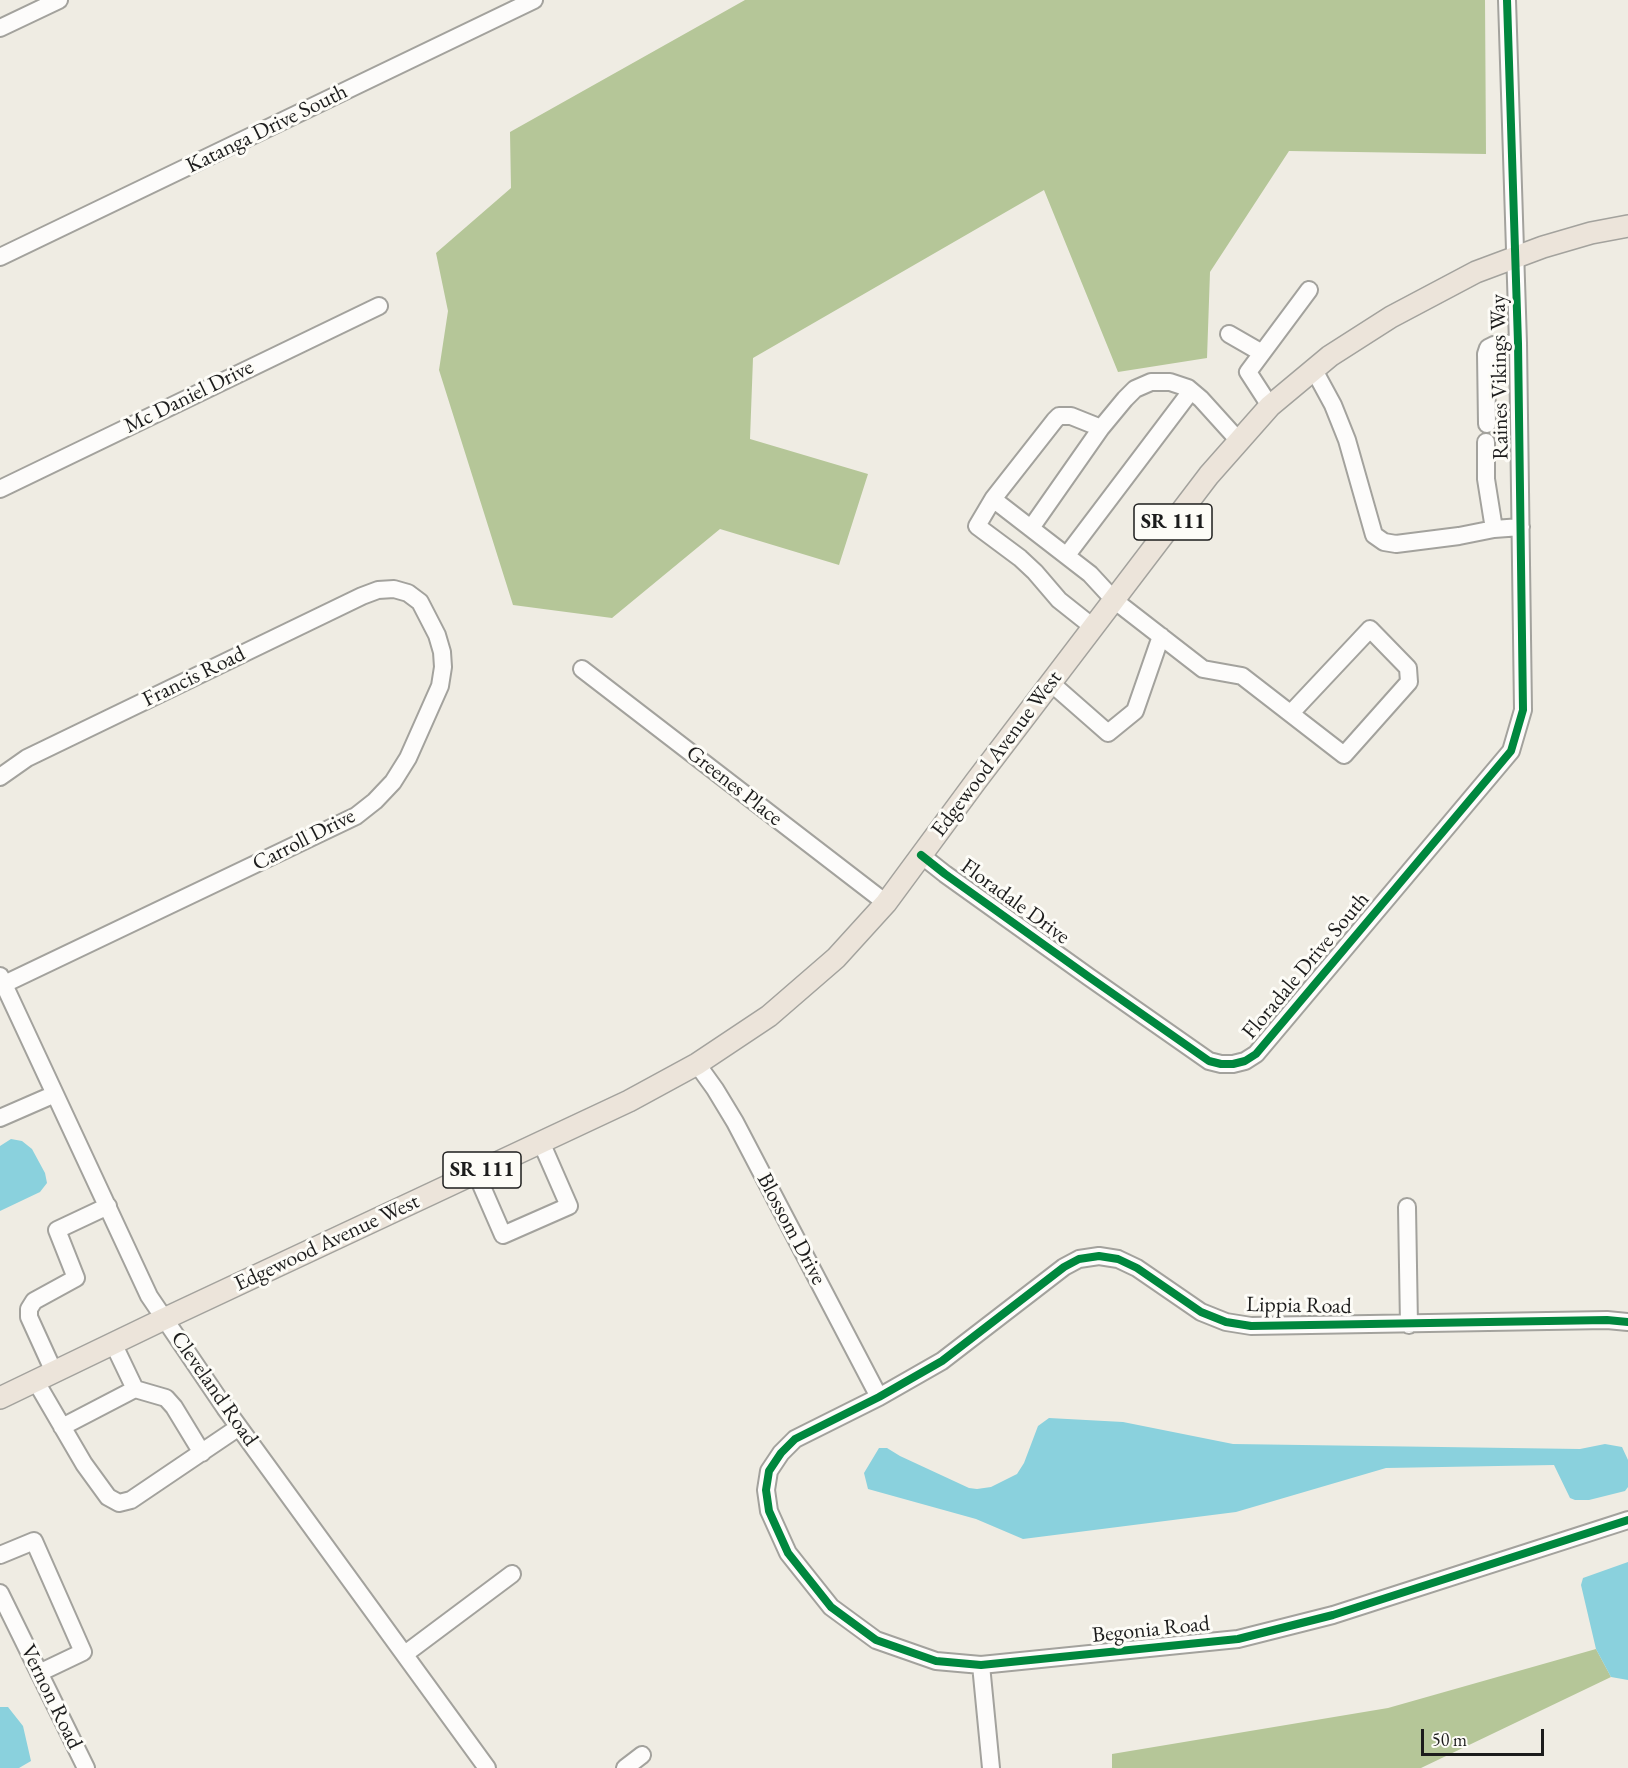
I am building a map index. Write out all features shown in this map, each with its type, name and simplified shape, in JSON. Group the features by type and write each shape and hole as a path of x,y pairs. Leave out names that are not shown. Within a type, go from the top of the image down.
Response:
{"main road":[{"name":"Edgewood Avenue West","path":"0,1396 629,1101 697,1064 769,1016 836,958 886,903 976,781 1209,476 1270,406 1330,356 1391,317 1476,272 1575,237 1628,226"}],"street":[{"path":"0,28 59,0"},
{"name":"Katanga Drive South","path":"0,257 534,0"},
{"name":"Raines Vikings Way","path":"1507,0 1518,343 1523,710 1510,751"},
{"path":"1270,406 1248,372 1309,290"},
{"name":"Mc Daniel Drive","path":"0,489 379,306"},
{"path":"1229,334 1262,353"},
{"path":"1487,424 1485,354 1488,348 1494,345 1518,343"},
{"path":"1314,370 1333,405 1347,440 1374,535 1384,542 1396,544 1521,527"},
{"path":"1031,528 1101,428 1135,389 1151,382 1170,382 1188,388 1239,441"},
{"path":"1067,555 1191,391"},
{"path":"1093,627 1059,600 1020,558 977,526 993,499 1055,420 1059,417 1071,416 1101,428"},
{"path":"1486,442 1486,479 1494,529"},
{"path":"993,499 1067,555 1090,574 1114,600 1203,669 1242,676 1344,755 1409,682 1408,668 1370,629 1291,713"},
{"name":"Francis Road","path":"0,777 27,758 362,596 378,590 394,589"},
{"name":"Carroll Drive","path":"1,982 356,816 375,801 393,782 408,758 440,686 443,667 437,635 420,602 408,593 394,589"},
{"path":"1051,683 1108,733 1136,711 1161,636"},
{"name":"Greenes Place","path":"582,669 886,903"},
{"name":"Floradale Drive South","path":"1089,977 1209,1060 1221,1064 1245,1061 1256,1054 1510,751"},
{"name":"Floradale Drive","path":"921,855 1089,977"},
{"name":"Cleveland Road","path":"1,982 149,1296 239,1427 487,1768"},
{"name":"Blossom Drive","path":"697,1064 735,1122 879,1397"},
{"path":"0,1118 55,1094"},
{"path":"476,1173 503,1234 569,1206 541,1142"},
{"path":"108,1206 57,1230 76,1278 34,1301 29,1309 29,1317 45,1376 62,1427 98,1484 108,1497 119,1503 131,1500 239,1427"},
{"path":"1407,1207 1409,1324"},
{"name":"Lippia Road","path":"769,1471 781,1453 795,1439 879,1397 942,1361 1064,1267 1079,1259 1099,1256 1119,1259 1137,1268 1201,1312 1226,1322 1251,1326 1607,1320 1628,1322"},
{"path":"113,1343 135,1389"},
{"path":"62,1427 135,1389 166,1398 174,1407 201,1453"},
{"name":"Begonia Road","path":"769,1471 766,1490 769,1511 788,1553 831,1607 876,1640 936,1660 981,1665 1238,1639 1334,1616 1628,1520"},
{"path":"0,1555 34,1541 83,1652 39,1672"},
{"path":"405,1654 512,1574"},
{"name":"Vernon Road","path":"0,1593 86,1768"},
{"path":"981,1665 991,1768"},
{"path":"625,1768 642,1755"}],"green space":[{"path":"745,0 1485,0 1486,154 1289,151 1210,272 1207,358 1118,372 1044,190 753,358 750,439 868,474 839,565 720,529 612,618 513,605 439,370 448,311 436,253 511,188 510,132"},
{"path":"1596,1649 1611,1677 1421,1768 1112,1768 1112,1754 1388,1708"}],"water":[{"path":"11,1139 22,1141 32,1149 45,1173 47,1183 40,1192 0,1211 0,1146"},
{"path":"1049,1418 1123,1422 1233,1444 1580,1449 1605,1444 1622,1447 1628,1460 1628,1487 1625,1491 1589,1500 1575,1500 1570,1498 1554,1465 1386,1468 1236,1512 1023,1539 976,1519 868,1489 864,1473 879,1448 887,1448 969,1488 991,1487 1017,1474 1024,1463 1038,1426"},
{"path":"1628,1562 1628,1680 1611,1677 1596,1649 1581,1585 1583,1578"},
{"path":"0,1707 8,1707 23,1726 31,1761 19,1768 0,1768"}],"cycle path":[{"path":"921,855 1209,1061 1233,1064 1245,1061 1256,1054 1511,751 1523,710 1518,343 1507,0"},
{"path":"1628,1322 1607,1320 1251,1326 1226,1322 1201,1312 1137,1268 1118,1259 1099,1256 1079,1259 1064,1267 942,1361 879,1397 795,1439 781,1453 769,1471 766,1490 769,1511 788,1553 831,1607 876,1640 936,1661 981,1665 1238,1639 1333,1615 1628,1520"}]}
